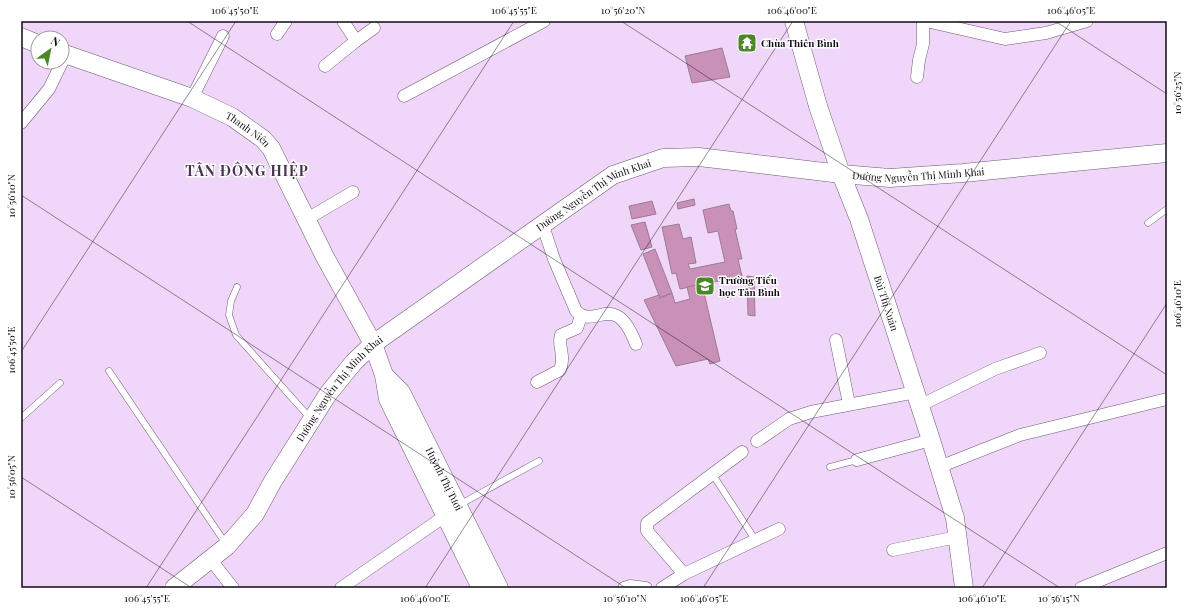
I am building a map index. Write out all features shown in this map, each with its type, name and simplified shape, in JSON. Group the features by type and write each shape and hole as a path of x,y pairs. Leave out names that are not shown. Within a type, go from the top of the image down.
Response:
{"main road":[{"name":"Bùi Thị Xuân","path":"794,21 818,106 841,174 859,219 955,518 964,588"},
{"name":"Thanh Niên","path":"70,56 192,98 232,117 263,139 271,148 360,323 373,344"},
{"name":"Đường Nguyễn Thị Minh Khai","path":"174,588 227,546 255,514 272,481 313,421 332,389 354,362 373,344 543,226 574,201 613,175 663,158 699,157 841,174 890,178 963,173 1167,153"},
{"name":"Huỳnh Thị Tươi","path":"373,344 384,375 388,399 425,456 451,511 481,588"},
{"name":"Huỳnh Thị Tươi","path":"451,511 499,588"}],"street":[{"path":"278,34 286,21"},
{"path":"343,21 356,41"},
{"path":"404,96 544,21"},
{"path":"917,77 918,60 923,44 924,21 1005,39 1046,33 1087,21"},
{"path":"325,66 374,28"},
{"path":"192,98 222,36"},
{"path":"21,122 48,89 57,70"},
{"path":"307,219 353,192"},
{"path":"543,226 572,302 581,316 588,317 608,313 616,315 630,328 636,344"},
{"path":"537,382 560,370 563,363 562,350 559,340 561,335 577,328 581,316"},
{"path":"836,340 849,404"},
{"path":"757,441 789,419 811,412 849,404 918,399 1040,353"},
{"path":"939,467 1020,435 1167,399"},
{"path":"857,460 931,440"},
{"path":"684,574 648,531 646,527 647,523 682,495 713,476 742,452"},
{"path":"341,588 451,511"},
{"path":"662,588 684,574 779,529"},
{"path":"893,550 957,537"},
{"path":"1081,588 1167,553"},
{"path":"211,560 233,588"},
{"path":"624,588 630,586 646,588"}],"lane":[{"path":"1148,223 1167,208"},
{"path":"237,288 231,301 230,316 236,335 313,421"},
{"path":"109,372 227,546"},
{"path":"21,418 60,383"},
{"path":"830,467 857,460"},
{"path":"451,511 539,461"},
{"path":"713,476 756,541"}],"building":[{"path":"722,48 730,77 692,83 685,56"},
{"path":"694,199 695,205 678,209 677,203"},
{"path":"652,201 656,214 632,219 629,206"},
{"path":"729,204 731,211 733,211 737,229 735,229 742,259 738,259 742,276 680,289 676,273 672,274 662,227 679,224 683,239 691,237 696,263 688,264 690,269 725,262 718,231 708,233 703,210"},
{"path":"645,222 652,247 641,250 631,225"},
{"path":"655,249 672,293 660,298 643,254"},
{"path":"747,276 754,277 755,316 748,315"},
{"path":"702,284 720,361 710,364 708,359 676,366 644,300 659,295 660,298 672,293 675,303 690,299 687,287"}],"place":[{"name":"Chùa Thiên Bình","path":"747,43"},
{"name":"Trường Tiểu học Tân Bình","path":"705,286"}],"district":[{"name":"TÂN ĐÔNG HIỆP","path":"247,170"}]}
